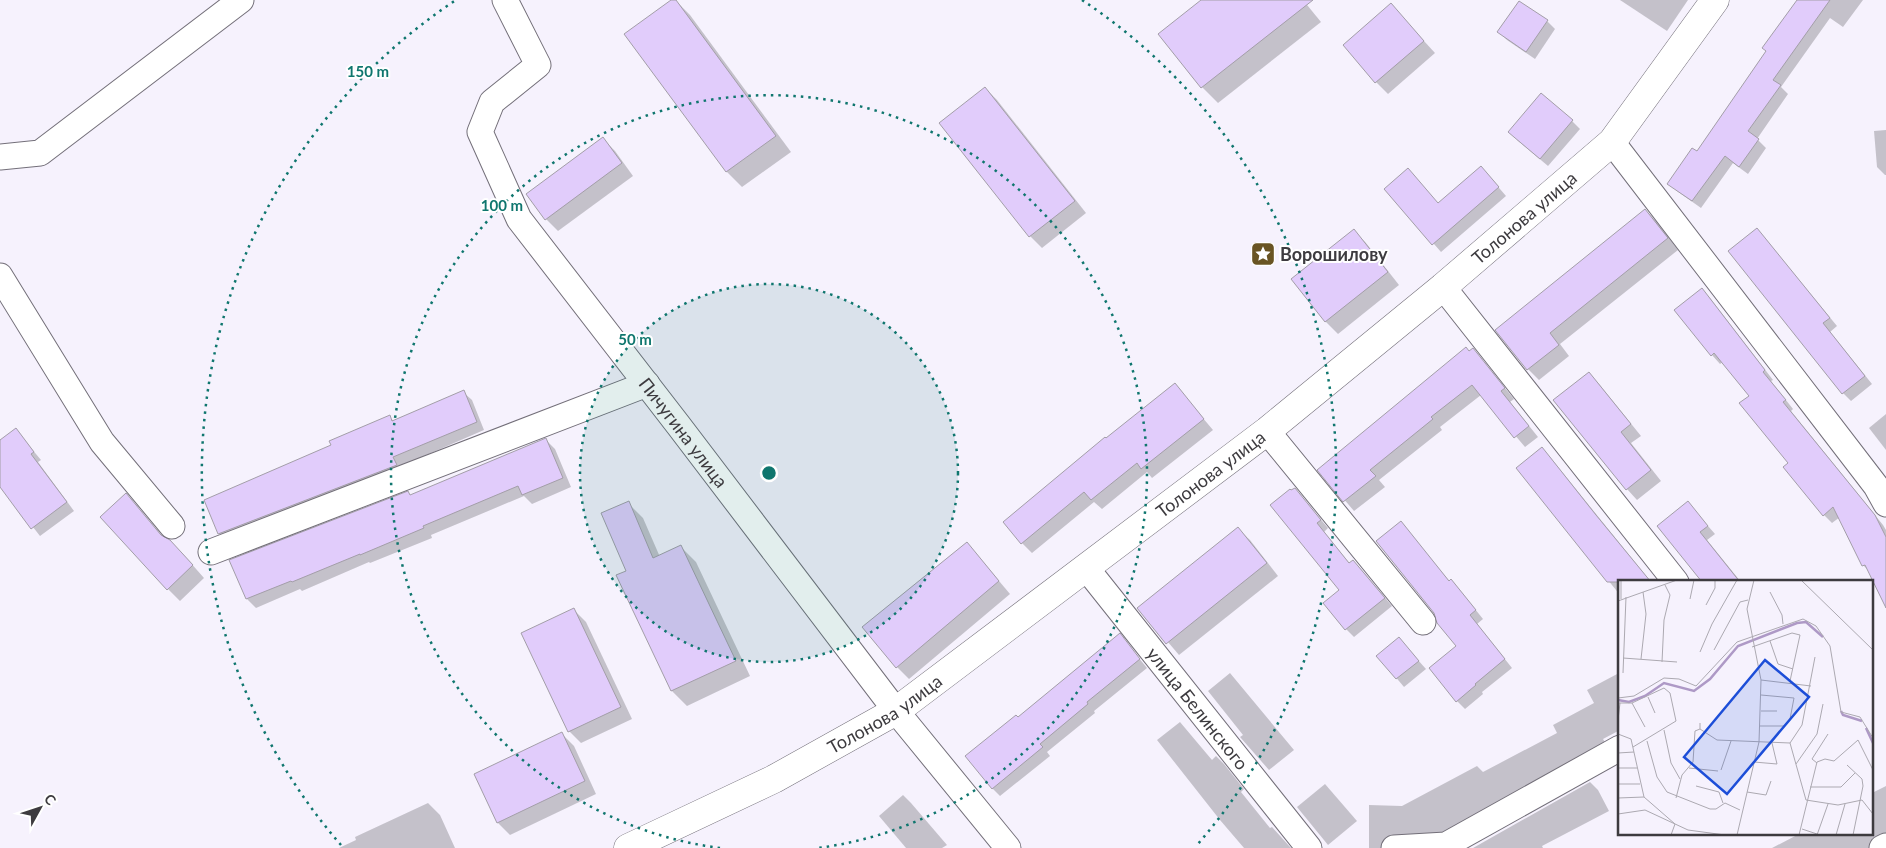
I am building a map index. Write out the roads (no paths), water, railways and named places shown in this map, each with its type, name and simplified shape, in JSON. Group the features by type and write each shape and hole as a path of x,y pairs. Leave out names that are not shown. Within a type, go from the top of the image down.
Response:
{"main road":[{"name":"Толонова улица","path":"628,848 774,778 896,711 1268,431 1443,287 1612,142 1714,0"}],"street":[{"path":"0,157 40,153 242,0"},
{"name":"Пичугина улица","path":"505,0 538,65 492,102 480,132 519,219 896,711 1008,848"},
{"path":"1612,142 1883,491"},
{"path":"0,276 102,442 172,526"},
{"path":"1443,287 1674,580"},
{"path":"211,552 647,384"},
{"path":"1268,431 1423,622"},
{"name":"улица Белинского","path":"1087,568 1309,848"},
{"path":"1394,848 1446,845 1618,749"},
{"path":"1882,848 1886,846"}],"place":[{"name":"Ворошилову","path":"1263,254"}]}
